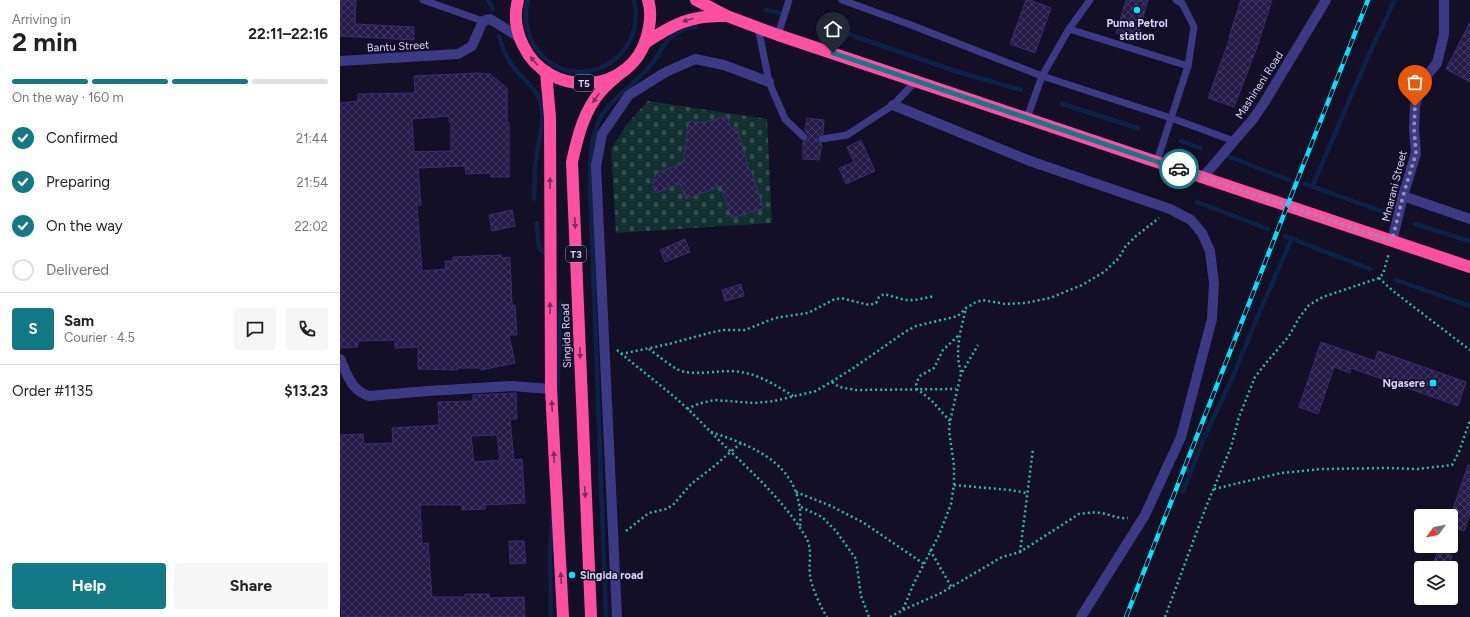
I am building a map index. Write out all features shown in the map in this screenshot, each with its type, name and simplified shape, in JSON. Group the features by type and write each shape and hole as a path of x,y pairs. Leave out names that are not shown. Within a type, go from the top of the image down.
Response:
{"highway":[{"name":"T5","path":"515,2 516,23 519,37 526,51 535,63 546,72 561,80 577,83 594,83 611,78 623,71 640,54 651,24 648,0"},
{"name":"T5","path":"696,0 727,16 778,35 1470,267"},
{"name":"T5","path":"645,43 670,27 688,20 710,16 727,16"},
{"name":"Singida Road","path":"591,617 572,162 578,134 586,112 602,90 623,71"},
{"name":"Singida Road","path":"546,72 550,117 551,389 563,617"}],"street":[{"name":"Mashineni Road","path":"1203,177 1253,119 1326,0"},
{"name":"Mnarani Street","path":"1392,241 1403,196 1416,153 1414,129 1415,106 1424,80 1437,63 1444,34 1444,0"},
{"path":"483,22 490,19 519,37"},
{"name":"Bantu Street","path":"340,61 458,54 472,46 483,22"},
{"path":"617,617 596,166 602,134 629,95 664,73 695,59 724,64 769,82"},
{"path":"893,105 1030,161 1170,209 1192,220 1202,233 1210,251 1214,283 1212,319 1181,437 1144,515 1081,617"},
{"path":"1403,196 1470,219"},
{"path":"340,359 354,387 361,393 369,396 512,386 551,389"}],"lane":[{"path":"423,0 483,22"},
{"path":"778,35 789,0"},
{"path":"842,0 1042,76 1171,118 1234,141"},
{"path":"1027,118 1042,76 1069,29 1090,0"},
{"path":"1156,161 1188,66 1194,27 1182,3 1176,0"},
{"path":"758,28 769,82 785,119 804,137"},
{"path":"1069,29 1188,66"},
{"path":"822,139 847,135 893,105 916,81"}],"path":[{"path":"688,409 698,404 714,400 754,403 794,397 816,391 852,370 905,332 924,323 958,316 966,308 976,302 983,300 1005,304 1025,303 1050,298 1082,285 1104,272 1120,258 1125,247 1136,236 1170,209"},
{"path":"1166,617 1213,489 1231,447 1239,417 1255,377 1290,336 1299,318 1309,305 1323,297 1379,278 1383,274 1392,241"},
{"path":"1379,278 1393,291 1470,350"},
{"path":"622,354 649,349 724,330 745,330 774,318 808,313 840,298 869,305 876,303 879,297 884,294 905,300 915,300 935,296"},
{"path":"961,372 958,362 957,348 966,308"},
{"path":"950,422 931,400 917,389 916,383 920,376 934,368 943,350 960,334"},
{"path":"604,340 688,409 760,480 792,516 810,545 811,553 809,574 820,605 827,617"},
{"path":"903,610 909,592 945,521 951,504 954,484 954,465 949,431 950,422 956,389 961,372 978,345"},
{"path":"649,349 684,372 742,372 758,377 794,397"},
{"path":"832,382 839,387 856,390 956,389"},
{"path":"1213,489 1288,472 1321,469 1417,469 1452,465 1459,452 1470,420"},
{"path":"710,432 742,442 762,453 778,465 789,477 796,492 801,507 800,529"},
{"path":"614,542 648,513 666,509 673,505 691,484 742,442"},
{"path":"1020,552 1033,449"},
{"path":"954,484 1027,493"},
{"path":"796,492 831,506 864,523 924,564"},
{"path":"801,507 822,517 853,554 856,559 861,596 869,617"},
{"path":"890,617 952,588 1002,558 1020,552 1079,514 1087,512 1101,513 1124,518 1144,515"},
{"path":"930,550 952,588"}],"green space":[{"path":"648,101 767,119 772,223 616,233 611,149 627,124"}],"building":[{"path":"340,0 356,0 355,24 414,27 414,40 340,36"},
{"path":"1026,0 1030,0 1051,8 1035,53 1010,44"},
{"path":"1126,0 1148,0 1137,39 1116,33"},
{"path":"1241,0 1272,0 1257,47 1234,107 1208,98 1230,38 1229,37"},
{"path":"1470,22 1470,82 1446,69"},
{"path":"478,73 490,74 507,88 507,122 509,122 509,177 491,177 491,173 466,174 465,166 418,168 421,205 417,205 422,271 446,269 445,261 453,261 453,257 501,255 501,258 510,257 512,305 515,305 517,335 509,335 515,363 481,370 480,368 457,368 457,370 418,369 418,347 395,348 395,340 358,341 358,347 340,348 340,103 358,101 358,94 415,93 414,76","holes":["449,116 449,122 451,122 451,151 414,152 412,119"]},
{"path":"727,116 731,130 737,128 749,170 751,170 763,208 732,218 721,186 686,199 680,183 657,193 652,182 657,173 683,163 689,121 703,123"},
{"path":"807,118 824,120 823,134 819,135 817,138 818,142 822,144 819,160 803,159 803,142 807,141 809,138 809,135 805,131"},
{"path":"861,140 875,171 846,184 839,168 854,162 847,147"},
{"path":"512,210 515,226 492,231 489,215"},
{"path":"685,239 690,252 665,262 660,250"},
{"path":"741,284 744,296 725,301 722,290"},
{"path":"1321,342 1375,361 1378,351 1466,382 1458,406 1351,368 1350,373 1334,367 1318,414 1299,407"},
{"path":"516,393 517,419 510,419 514,460 522,459 525,503 485,505 485,509 462,510 462,505 420,505 422,544 428,543 432,597 465,597 465,594 489,594 489,598 524,597 525,617 342,617 340,594 340,435 363,434 364,444 393,443 392,428 439,425 438,402 473,401 473,395","holes":["497,435 500,460 474,462 471,436"]},
{"path":"1468,465 1470,465 1470,514 1464,531 1458,529 1458,509 1453,509"},
{"path":"509,541 524,541 526,563 510,564"},
{"path":"1437,553 1446,553 1452,555 1450,561 1434,561"}],"waterway":[{"path":"488,0 493,9"},
{"path":"528,0 526,12 527,24 535,47 550,62 568,70 586,72 603,67 618,56 630,41 635,22 634,0"},
{"path":"1312,187 1370,52 1395,0"},
{"path":"766,10 780,13"},
{"path":"606,617 590,183 590,160 592,145 598,123 609,106 639,78 671,37 677,32 695,27"},
{"path":"839,31 955,71 1021,90"},
{"path":"499,36 510,62 537,94 541,104 542,124 535,164 534,199"},
{"path":"1062,104 1138,128"},
{"path":"1181,141 1200,148"},
{"path":"1225,155 1289,180"},
{"path":"1305,184 1387,213"},
{"path":"1197,202 1268,229"},
{"path":"537,223 539,248 548,256"},
{"path":"1415,224 1470,241"},
{"path":"1285,236 1370,269"},
{"path":"1183,492 1203,440 1234,374 1292,238"},
{"path":"1396,280 1470,306"},
{"path":"557,399 561,303"},
{"path":"551,617 550,558 552,515"}],"railway":[{"path":"1126,617 1368,0"}],"way so far":[{"path":"1179,169 1392,241 1403,196 1416,153 1414,129 1415,106"}],"place":[{"name":"Puma Petrol station","path":"1137,10"},
{"name":"Ngasere","path":"1433,383"},
{"name":"Singida road","path":"572,575"}],"route":[{"path":"833,53 1179,169"}]}
